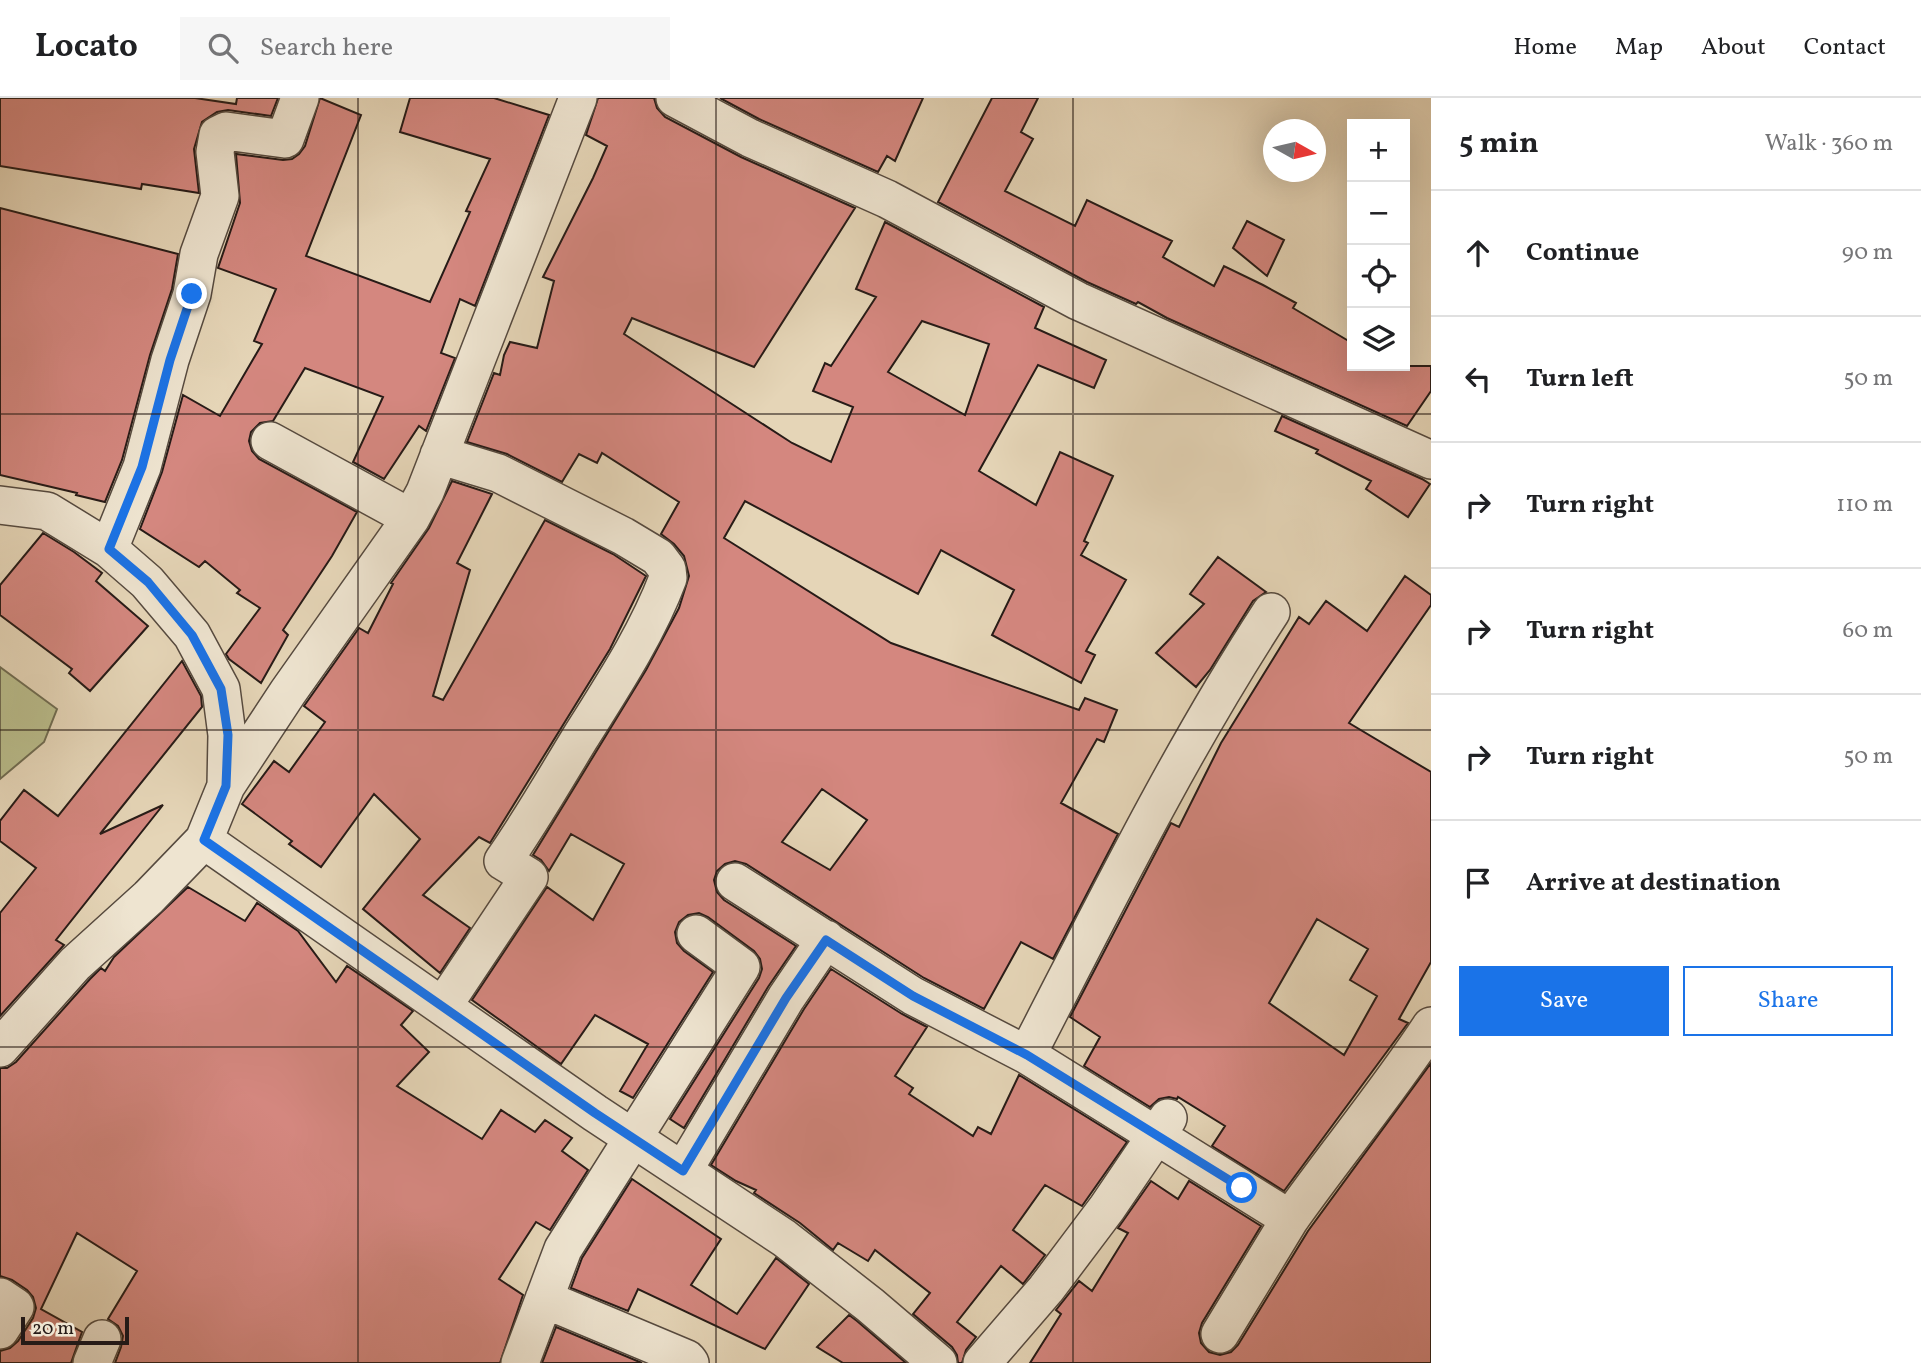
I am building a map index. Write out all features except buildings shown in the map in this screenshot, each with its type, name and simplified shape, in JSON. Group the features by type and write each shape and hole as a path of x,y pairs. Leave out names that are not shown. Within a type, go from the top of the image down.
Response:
{"street":[{"path":"109,549 142,467 170,360 192,294 199,254 220,195 215,152 218,135 226,131 285,139 300,98"},
{"path":"0,1048 75,964 149,897 204,840 226,786 288,692 411,518 425,492 578,98"},
{"path":"675,98 750,138 887,199 1078,301 1431,460"},
{"path":"270,441 411,518"},
{"path":"439,455 498,473 623,536 658,557 667,569 668,578 605,699 529,824 503,860 529,877 443,1006"},
{"path":"0,505 47,511 109,549 148,582 192,635 221,689 228,735 226,786"},
{"path":"1027,1055 1104,904 1224,683 1271,612"},
{"path":"204,840 595,1113 785,1238 870,1305 936,1362"},
{"path":"735,882 913,996 1162,1127 1290,1219"},
{"path":"520,1363 564,1249 741,967 696,934"},
{"path":"683,1171 786,998 826,940"},
{"path":"1220,1334 1290,1219 1335,1154 1400,1074 1431,1026"},
{"path":"982,1363 1054,1279 1162,1127"},
{"path":"0,1297 15,1307 0,1330"},
{"path":"544,1299 687,1359 690,1363"}],"green space":[{"path":"0,667 57,709 44,742 0,779"}],"route":[{"path":"192,294 170,360 142,467 109,549 148,582 192,635 221,689 228,735 226,786 204,840 595,1113 683,1171 786,998 826,940 913,996 1027,1055 1242,1188"}]}
